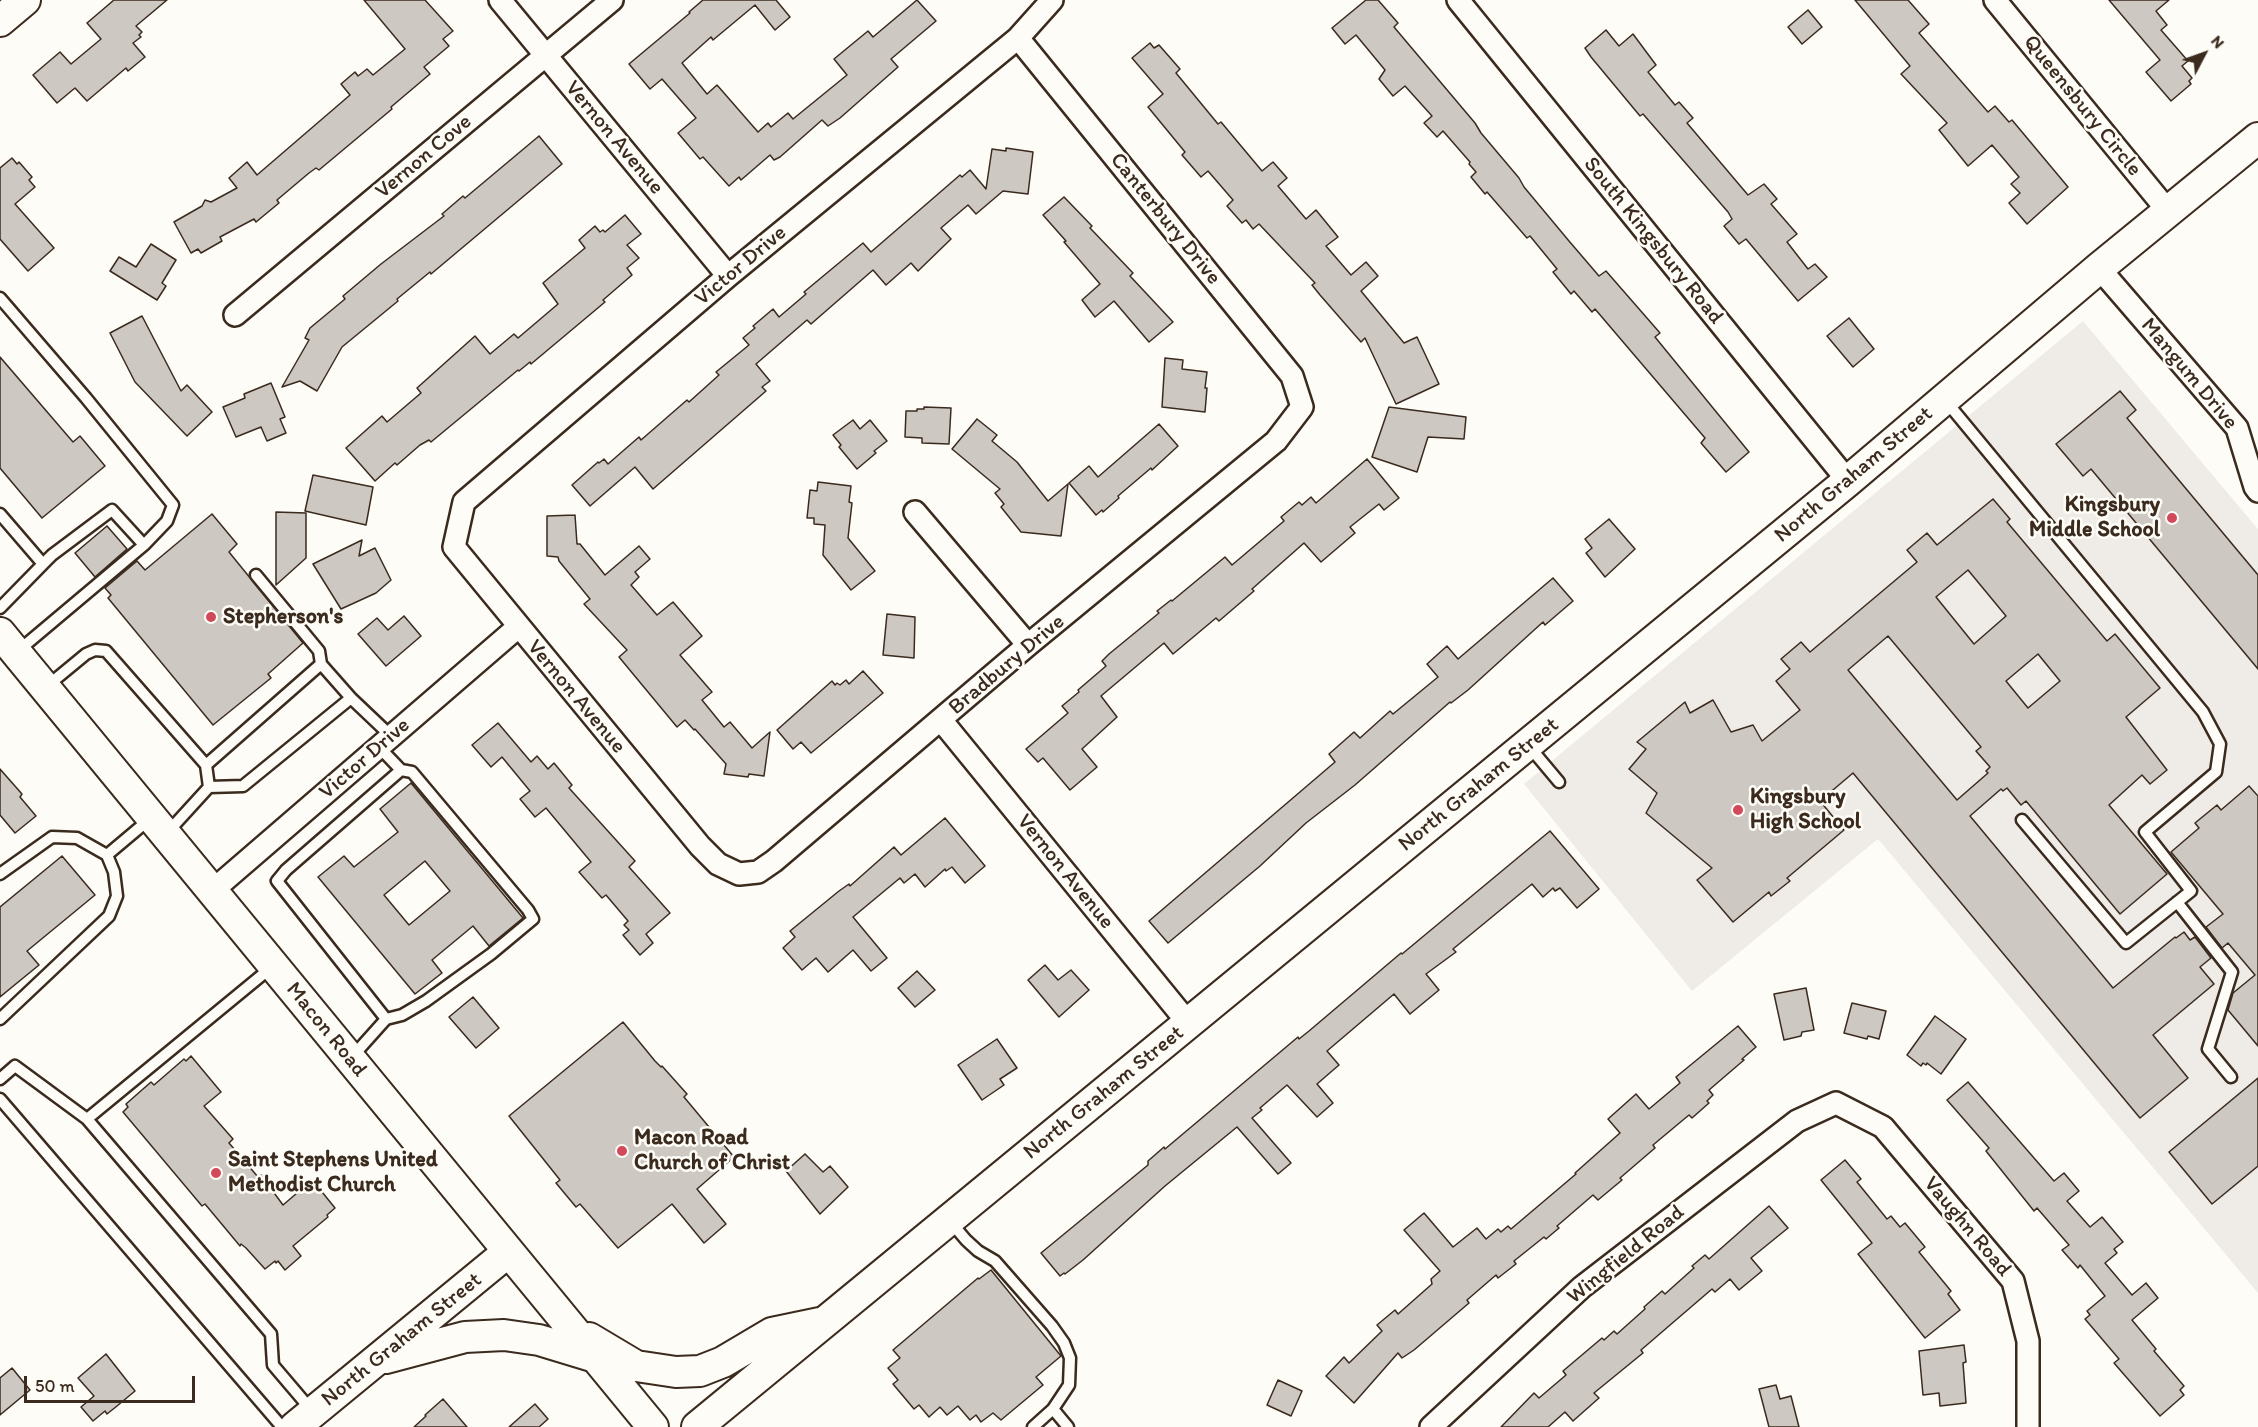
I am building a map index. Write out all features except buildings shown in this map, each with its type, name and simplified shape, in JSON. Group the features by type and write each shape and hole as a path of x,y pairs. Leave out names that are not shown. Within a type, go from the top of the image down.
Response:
{"main road":[{"path":"0,21 25,0"},
{"name":"North Graham Street","path":"697,1427 1848,481 2099,268 2258,138"},
{"name":"Macon Road","path":"8,643 653,1427"},
{"name":"North Graham Street","path":"304,1419 508,1252"},
{"path":"569,1326 636,1366 676,1372 700,1371 723,1362 771,1333 825,1322"},
{"path":"377,1360 465,1337 504,1335 539,1340 595,1357"}],"street":[{"name":"Vernon Avenue","path":"500,0 728,276"},
{"name":"Vernon Cove","path":"235,315 612,0"},
{"name":"Victor Drive","path":"454,547 464,502 728,276 1017,38 1052,0"},
{"name":"South Kingsbury Road","path":"1458,0 1848,481"},
{"name":"Queensbury Circle","path":"1995,0 2168,211"},
{"name":"Canterbury Drive","path":"1017,38 1292,376 1302,407"},
{"name":"Mangum Drive","path":"2099,268 2237,428 2258,491"},
{"name":"Bradbury Drive","path":"700,846 718,864 739,874 758,872 774,861 1028,645 1276,441 1302,407"},
{"path":"915,512 1028,645"},
{"name":"Vernon Avenue","path":"454,547 700,846"},
{"name":"Victor Drive","path":"212,891 518,627"},
{"name":"Vernon Avenue","path":"941,720 1189,1024"},
{"name":"Wingfield Road","path":"1431,1427 1582,1287 1797,1121 1836,1102"},
{"name":"Vaughn Road","path":"1836,1102 1883,1127 2013,1281 2028,1341 2028,1427"}],"lane":[{"path":"0,298 86,398 173,505 167,521 144,545 8,643"},
{"path":"1945,399 2203,712 2220,744 2216,772 2145,832 2191,891 2126,943 2022,820"},
{"path":"0,608 52,555 112,510 144,545"},
{"path":"2,521 43,564"},
{"path":"256,575 319,651 321,664 385,742 401,770 412,772 528,910 532,919 490,954 426,1001 402,1015 386,1019 350,1059"},
{"path":"45,688 86,654 94,650 106,651 206,765 209,787"},
{"path":"206,765 321,664"},
{"path":"107,855 158,826 209,787 243,786 351,699"},
{"path":"1528,745 1559,782"},
{"path":"386,1019 277,881 286,870 401,770"},
{"path":"0,874 52,837 77,838 107,855 114,872 117,896 110,916 0,1019"},
{"path":"2177,902 2232,972 2208,1049 2231,1077"},
{"path":"87,1119 273,966"},
{"path":"0,1079 15,1065 87,1119 271,1334 273,1365 304,1419"},
{"path":"0,1099 282,1427"},
{"path":"949,1220 978,1251 995,1261 1064,1343 1070,1358 1069,1385 1053,1409 1033,1427"},
{"path":"1053,1409 1068,1427"}],"shaded area":[{"path":"2083,321 2258,529 2258,1293 1878,839 1692,991 1524,784"}],"place":[{"name":"Kingsbury Middle School","path":"2172,518"},
{"name":"Stepherson's","path":"211,617"},
{"name":"Kingsbury High School","path":"1738,810"},
{"name":"Macon Road Church of Christ","path":"622,1151"},
{"name":"Saint Stephens United Methodist Church","path":"216,1173"}]}
